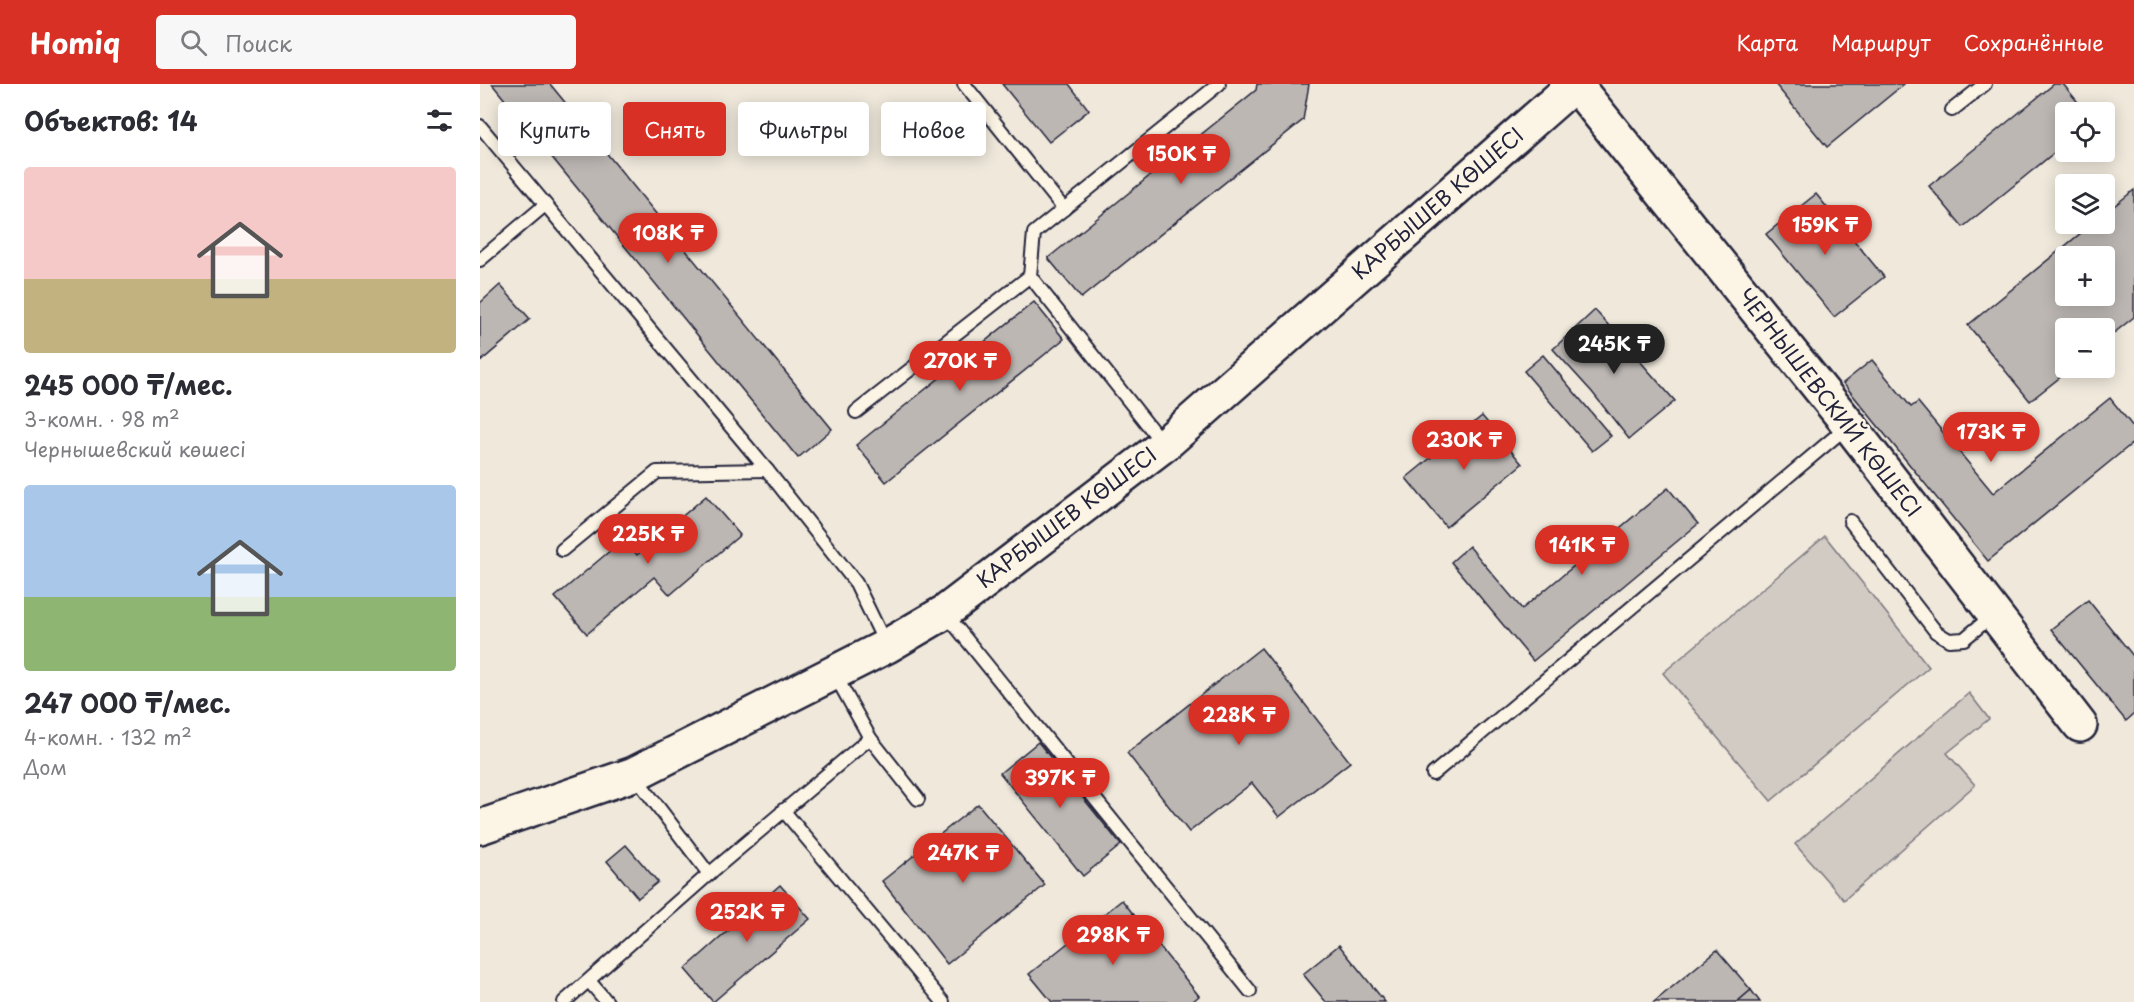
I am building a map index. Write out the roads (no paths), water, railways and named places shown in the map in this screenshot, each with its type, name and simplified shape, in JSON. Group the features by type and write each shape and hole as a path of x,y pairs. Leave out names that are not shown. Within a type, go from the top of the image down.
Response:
{"main road":[{"name":"ЧЕРНЫШЕВСКИЙ КӨШЕСІ","path":"1575,84 1849,425 2080,725"},
{"name":"КАРБЫШЕВ КӨШЕСІ","path":"480,828 634,774 887,646 945,612 1164,445 1575,84"}],"lane":[{"path":"964,84 1064,208"},
{"path":"1164,445 1030,276 1034,233 1219,84"},
{"path":"1952,110 1985,84"},
{"path":"480,126 767,470 856,583 887,646"},
{"path":"480,260 545,205"},
{"path":"856,412 1030,276"},
{"path":"1433,774 1849,425"},
{"path":"562,550 657,472 767,470"},
{"path":"1850,521 1936,632 1949,640 1964,639 1994,614"},
{"path":"945,612 1250,991"},
{"path":"834,673 870,738 918,799"},
{"path":"564,1002 783,810 870,738"},
{"path":"634,774 709,874"},
{"path":"783,810 943,1002"},
{"path":"590,981 608,1002"}]}
